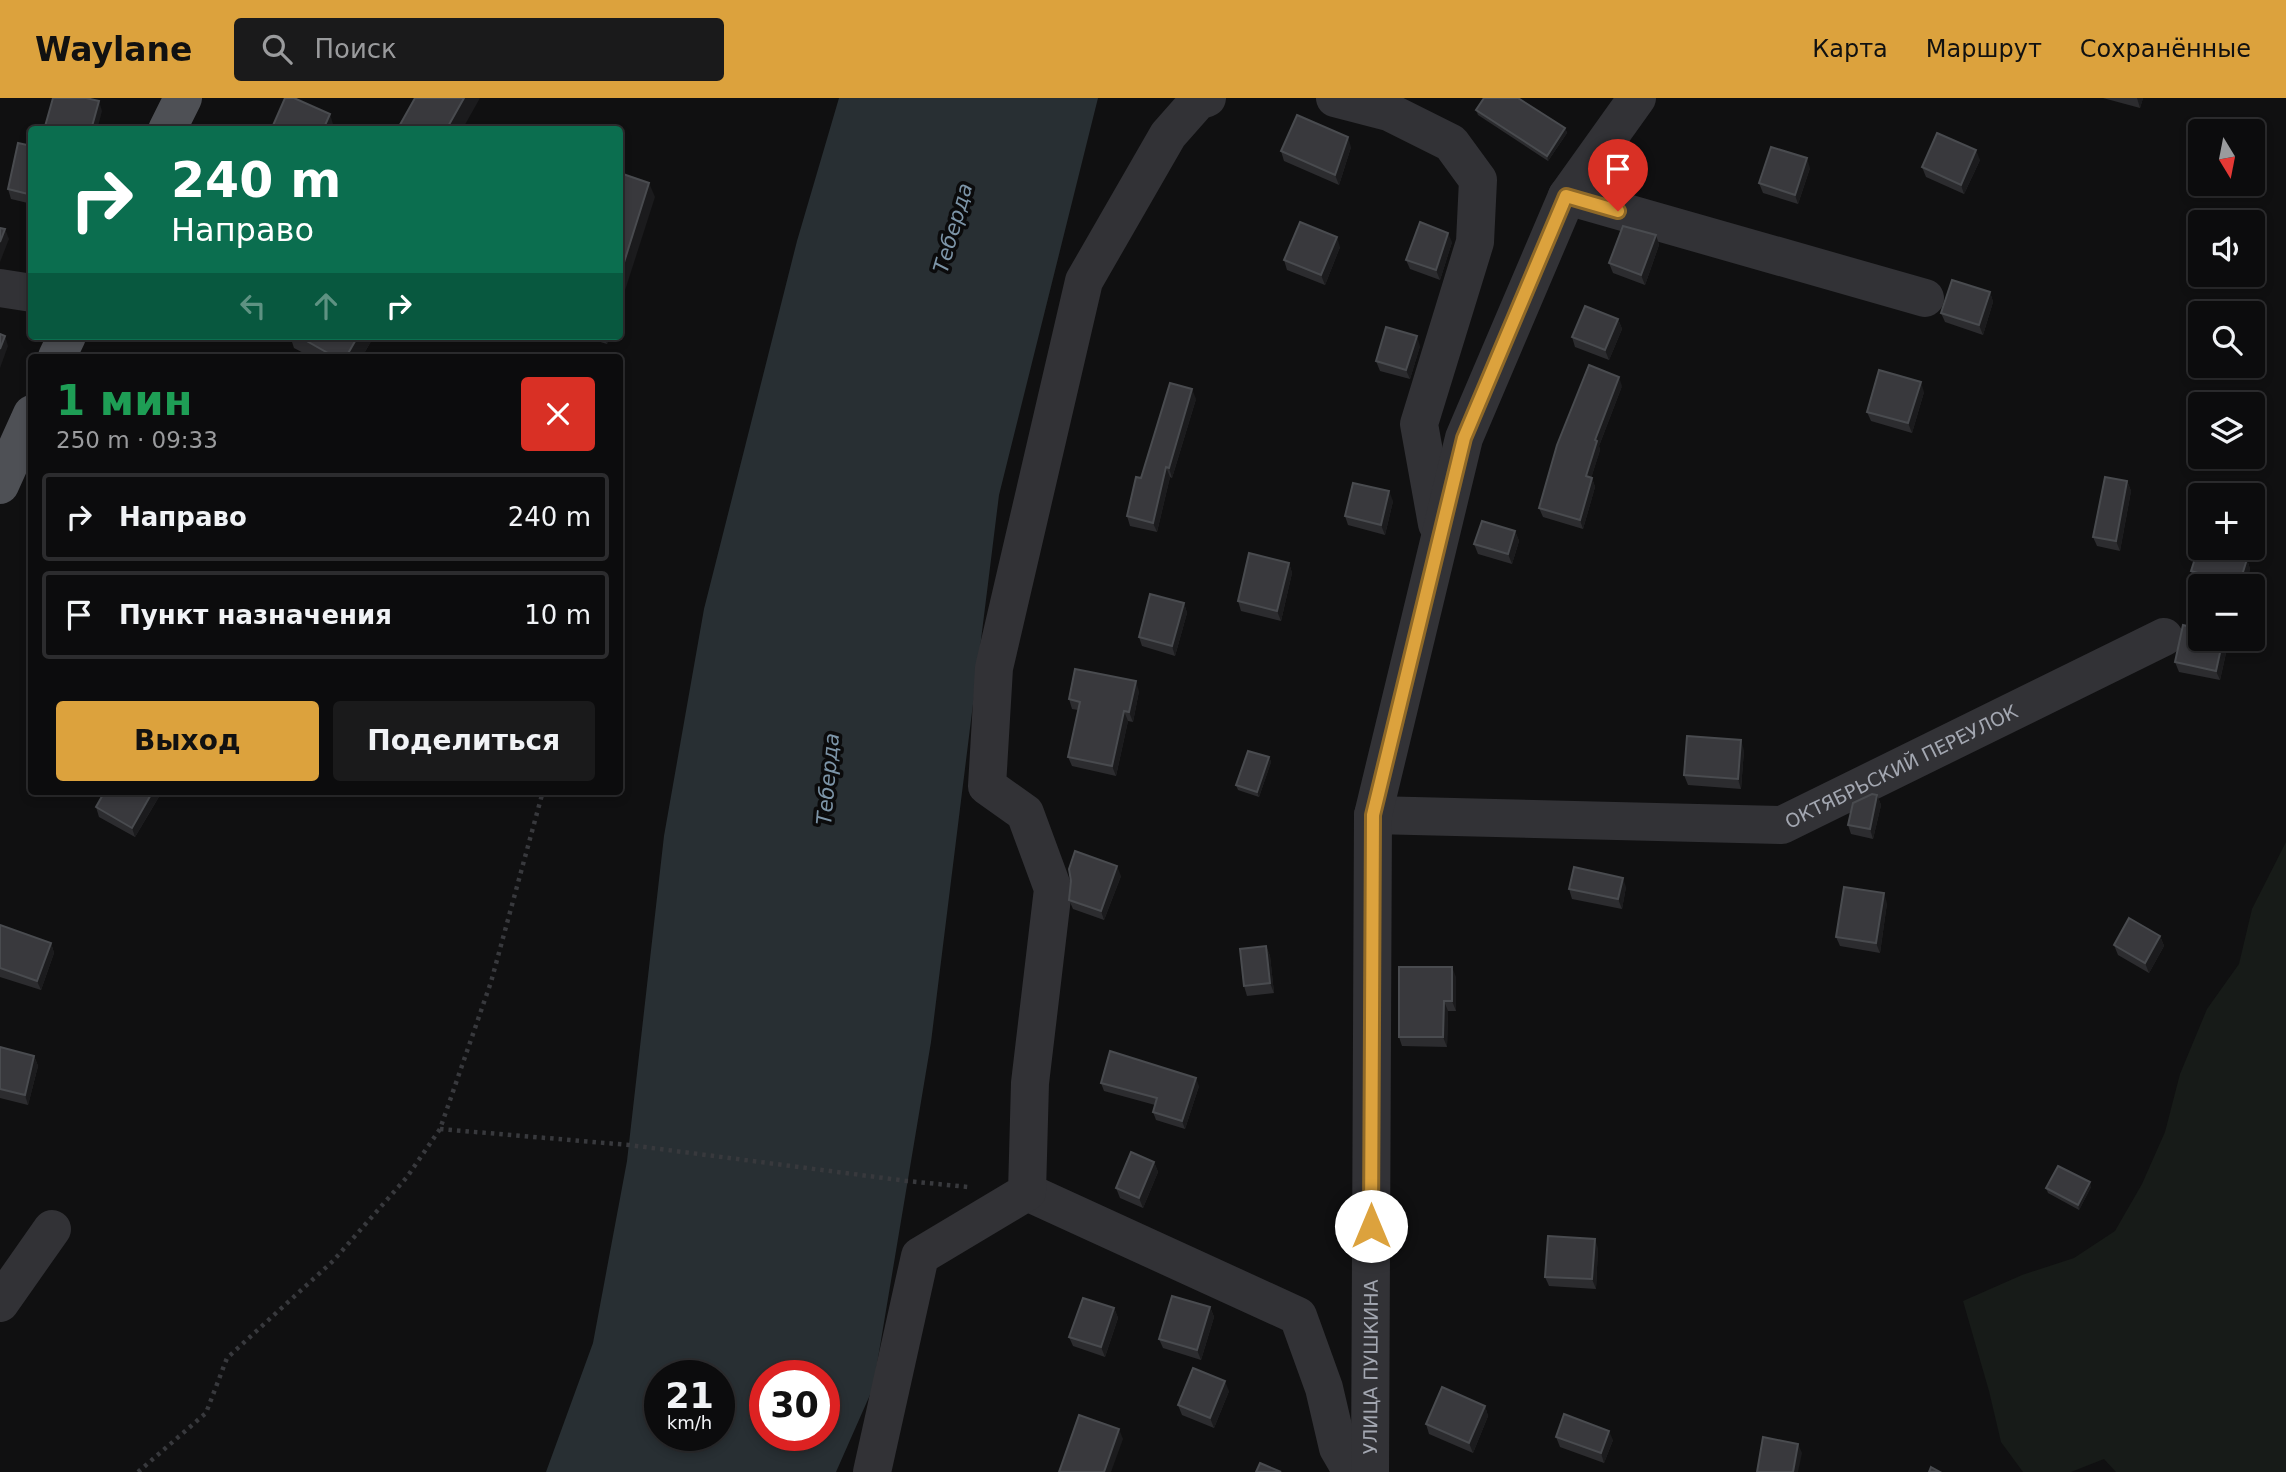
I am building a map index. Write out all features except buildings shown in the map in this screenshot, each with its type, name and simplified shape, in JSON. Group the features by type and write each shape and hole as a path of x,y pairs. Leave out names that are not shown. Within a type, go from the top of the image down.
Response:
{"main road":[{"path":"169,126 183,98"},
{"path":"0,485 28,423"}],"street":[{"path":"1027,1192 1030,1083 1053,889 1026,813 987,786 994,668 1084,281 1168,135 1198,101 1207,98"},
{"path":"1335,98 1389,112 1451,143 1478,180 1475,242 1419,424 1440,540"},
{"name":"УЛИЦА ПУШКИНА","path":"1370,1472 1373,815 1464,438 1566,196 1637,98"},
{"path":"1566,196 1925,298"},
{"path":"0,288 28,292"},
{"name":"ОКТЯБРЬСКИЙ ПЕРЕУЛОК","path":"1373,815 1782,825 2164,637"},
{"path":"873,1472 920,1256 1027,1192"},
{"path":"1027,1192 1298,1316 1324,1388 1338,1448 1352,1472"},
{"path":"0,1303 52,1229"}],"path":[{"path":"138,1472 206,1413 227,1358 333,1261 407,1177 440,1129 491,982 542,795"},
{"path":"440,1129 666,1150 974,1187"}],"shaded area":[{"path":"2286,842 2286,1472 2116,1472 2104,1459 2071,1472 2023,1472 2001,1442 1963,1301 2022,1275 2074,1258 2115,1231 2142,1184 2165,1132 2180,1074 2207,1009 2239,964 2252,909"}],"water":[{"name":"Теберда","path":"839,98 1098,98 999,495 931,1042 873,1388 836,1472 546,1472 593,1343 627,1161 664,836 704,609 797,241"}],"route":[{"path":"1371,1226 1373,815 1464,438 1566,196 1618,211"}]}
